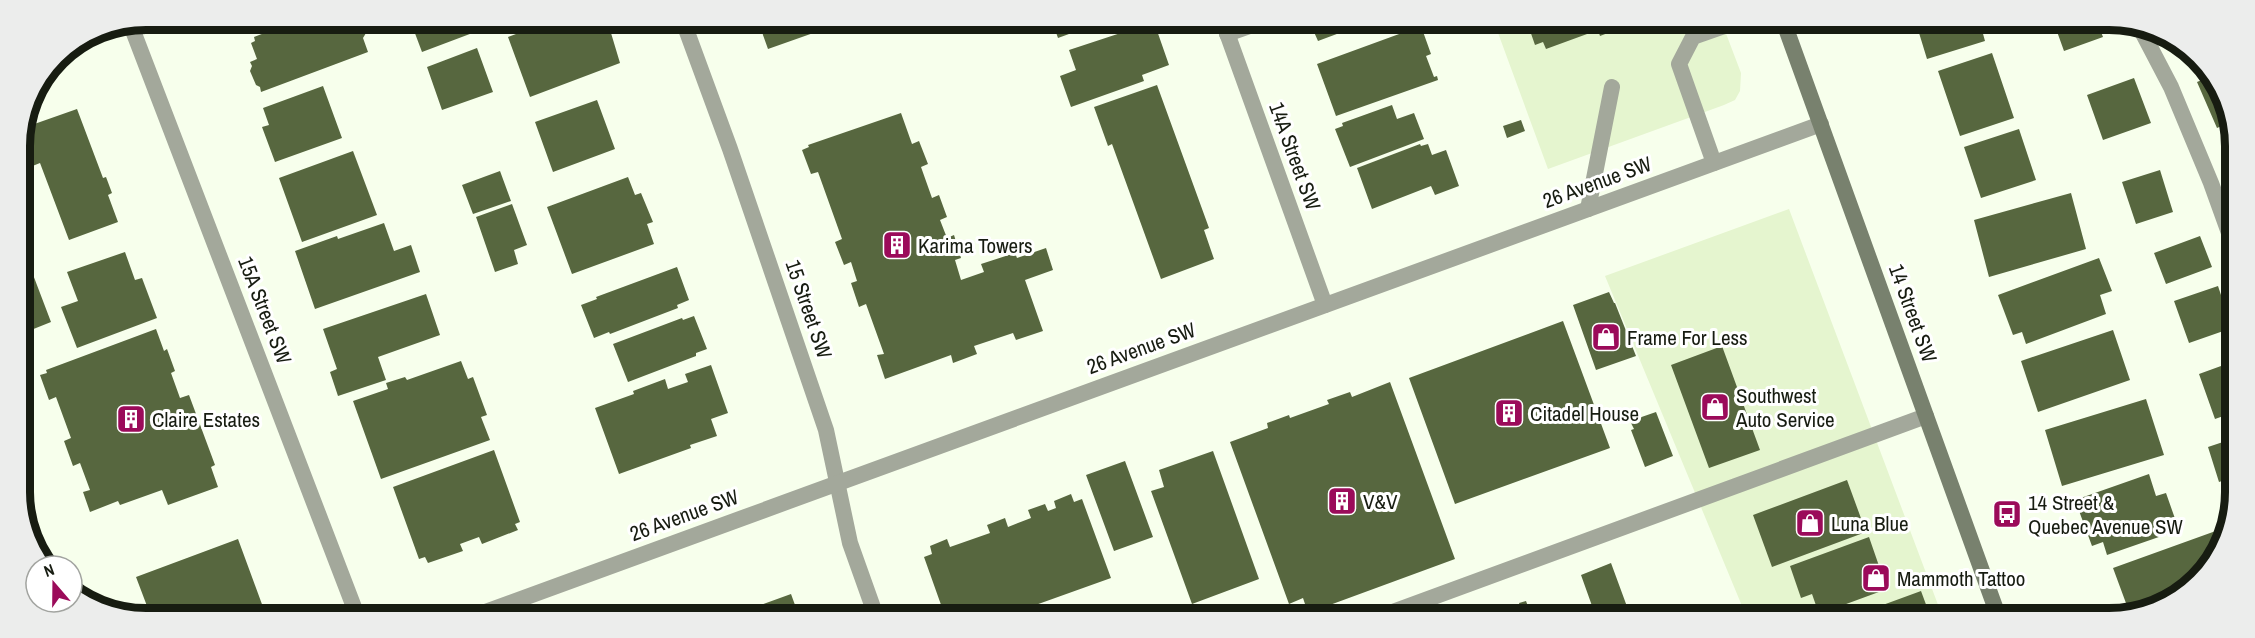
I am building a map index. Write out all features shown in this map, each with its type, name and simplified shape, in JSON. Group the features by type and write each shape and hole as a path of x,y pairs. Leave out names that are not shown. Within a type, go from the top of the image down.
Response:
{"main road":[{"name":"14 Street SW","path":"1787,30 1995,608"}],"street":[{"name":"15 Street SW","path":"686,30 821,413 829,438 850,543 873,608"},
{"name":"14A Street SW","path":"1226,30 1325,305"},
{"path":"1691,30 1679,64 1714,163"},
{"name":"15A Street SW","path":"133,31 354,608"},
{"path":"2144,36 2170,87 2225,222"},
{"path":"1588,209 1612,87"},
{"name":"26 Avenue SW","path":"496,608 1821,124"},
{"path":"1403,608 1926,416"}],"shaded area":[{"path":"1497,30 1725,30 1741,73 1740,91 1735,100 1548,169"},
{"path":"1789,209 1939,608 1743,608 1605,276"}],"building":[{"path":"272,30 365,30 363,38 368,52 261,92 250,71 252,66 250,62 257,59 251,43 255,41 254,37"},
{"path":"414,30 480,30 422,52"},
{"path":"527,30 610,30 620,63 530,97 508,37"},
{"path":"761,30 822,30 768,49"},
{"path":"1055,30 1080,30 1058,38"},
{"path":"1130,30 1157,30 1169,65 1142,75 1144,81 1071,107 1060,76 1076,70 1069,50"},
{"path":"1308,30 1348,30 1318,41 1314,32 1310,34"},
{"path":"1410,30 1422,30 1431,54 1426,56 1434,77 1437,76 1438,80 1336,116 1317,64"},
{"path":"1530,30 1598,30 1546,49 1543,42 1535,45"},
{"path":"1598,30 1616,30 1600,36"},
{"path":"1918,30 1982,30 1985,41 1927,59"},
{"path":"2056,30 2100,30 2103,37 2064,51"},
{"path":"477,48 493,92 442,110 427,67"},
{"path":"1992,53 2014,118 1960,136 1938,71"},
{"path":"2134,78 2151,123 2103,140 2087,95"},
{"path":"2204,79 2206,81 2219,108 2223,125 2217,128 2197,82"},
{"path":"1157,85 1209,228 1204,230 1214,259 1161,279 1112,144 1108,146 1094,107"},
{"path":"323,86 342,138 275,162 262,127 269,125 263,108"},
{"path":"597,100 615,149 553,172 535,122"},
{"path":"1392,105 1397,119 1414,113 1424,139 1350,167 1335,129 1343,126 1342,123"},
{"path":"77,109 103,178 106,177 112,193 108,195 118,222 69,240 40,163 30,167 32,125"},
{"name":"Karima Towers","path":"901,113 912,144 919,141 928,164 921,167 932,198 939,195 947,217 940,220 947,238 954,235 961,258 955,260 961,280 984,272 981,264 1015,253 1017,258 1046,248 1053,270 1025,280 1043,331 1016,340 1013,333 974,346 977,354 953,363 951,355 885,379 877,355 884,354 866,304 859,307 851,283 857,281 851,262 844,265 835,242 842,239 818,172 811,174 802,150 809,147 808,145"},
{"path":"1521,120 1525,131 1507,138 1503,126"},
{"path":"2019,129 2036,180 1981,198 1964,147"},
{"path":"1420,144 1421,146 1428,144 1432,155 1446,150 1459,186 1435,195 1431,186 1372,209 1357,168"},
{"path":"353,151 377,215 302,242 279,178"},
{"path":"2160,170 2173,212 2136,224 2122,182"},
{"path":"500,171 511,201 473,214 462,185"},
{"path":"628,177 635,195 641,193 653,222 647,224 654,244 572,274 547,207"},
{"path":"2071,193 2086,249 1989,277 1974,220"},
{"path":"512,204 527,245 514,250 518,264 495,272 476,217"},
{"path":"384,223 394,251 411,245 420,272 315,309 295,251"},
{"path":"2200,236 2212,267 2166,284 2154,253"},
{"path":"125,252 135,280 142,278 157,318 77,348 61,307 78,301 67,272"},
{"path":"2099,258 2112,291 2100,295 2106,314 2026,344 2022,332 2013,335 1998,295"},
{"path":"677,267 689,300 677,305 678,308 594,338 581,305 597,299 596,297"},
{"path":"32,272 51,322 30,330 30,273"},
{"path":"2218,286 2225,307 2225,330 2189,343 2174,301"},
{"name":"Frame For Less","path":"1609,292 1636,356 1596,370 1573,305"},
{"path":"426,294 440,335 378,357 386,380 338,396 330,372 337,369 323,329"},
{"path":"694,316 707,349 696,353 696,356 628,382 613,344 682,318 683,320"},
{"name":"Citadel House","path":"1563,321 1610,448 1455,504 1409,378"},
{"name":"Claire Estates","path":"156,329 175,371 171,373 180,398 189,395 215,465 211,467 218,487 168,505 162,490 120,505 118,501 90,512 83,492 90,490 80,463 73,466 64,441 71,438 56,397 49,400 40,375 47,373 46,370"},
{"path":"2113,330 2130,380 2038,412 2021,361"},
{"name":"Southwest Auto Service","path":"1722,346 1760,450 1709,468 1671,365"},
{"path":"461,361 468,379 473,377 487,415 481,417 490,440 381,479 353,401 388,389 386,383 405,377 407,380"},
{"path":"711,365 728,413 711,419 717,436 619,474 595,408 634,394 633,391 665,379 668,389 688,382 685,374"},
{"path":"2225,365 2225,415 2215,419 2199,374"},
{"name":"V&V","path":"1390,382 1455,559 1322,608 1306,608 1303,598 1289,604 1230,442 1268,428 1267,423 1289,415 1290,418 1329,404 1327,400 1350,392 1352,397"},
{"path":"2146,399 2164,455 2062,486 2045,430"},
{"path":"1656,412 1673,456 1645,467 1631,430 1634,429 1630,421"},
{"path":"2225,441 2225,480 2219,482 2208,447"},
{"path":"494,450 520,522 515,524 518,530 482,544 479,537 460,544 463,551 428,563 425,557 419,559 393,487"},
{"path":"1213,451 1259,579 1192,604 1151,491 1164,487 1159,470"},
{"path":"1125,461 1153,537 1114,551 1086,475"},
{"path":"2149,474 2156,496 2166,493 2179,530 2107,555 2103,542 2092,546 2075,500"},
{"name":"Luna Blue","path":"1847,480 1866,532 1772,567 1753,515"},
{"path":"1071,494 1074,502 1082,499 1111,578 1027,608 942,608 924,557 932,554 930,546 947,539 950,547 990,533 987,525 1005,518 1008,527 1031,518 1028,510 1045,504 1048,511 1056,508 1054,501"},
{"path":"2218,530 2206,557 2191,574 2167,593 2147,602 2127,607 2113,568"},
{"path":"1869,537 1887,589 1835,608 1817,608 1812,594 1801,598 1790,566"},
{"path":"238,539 263,607 148,608 136,577"},
{"path":"1611,563 1628,608 1593,608 1581,575"},
{"path":"1921,591 1927,608 1875,608"},
{"path":"791,594 796,608 752,608"},
{"path":"1526,601 1529,608 1521,608 1519,603"}],"place":[{"name":"Karima Towers","path":"897,245"},
{"name":"Frame For Less","path":"1606,337"},
{"name":"Southwest Auto Service","path":"1715,407"},
{"name":"Citadel House","path":"1509,413"},
{"name":"Claire Estates","path":"131,419"},
{"name":"V&V","path":"1342,501"},
{"name":"14 Street & Quebec Avenue SW","path":"2007,514"},
{"name":"Luna Blue","path":"1810,523"},
{"name":"Mammoth Tattoo","path":"1876,578"}]}
